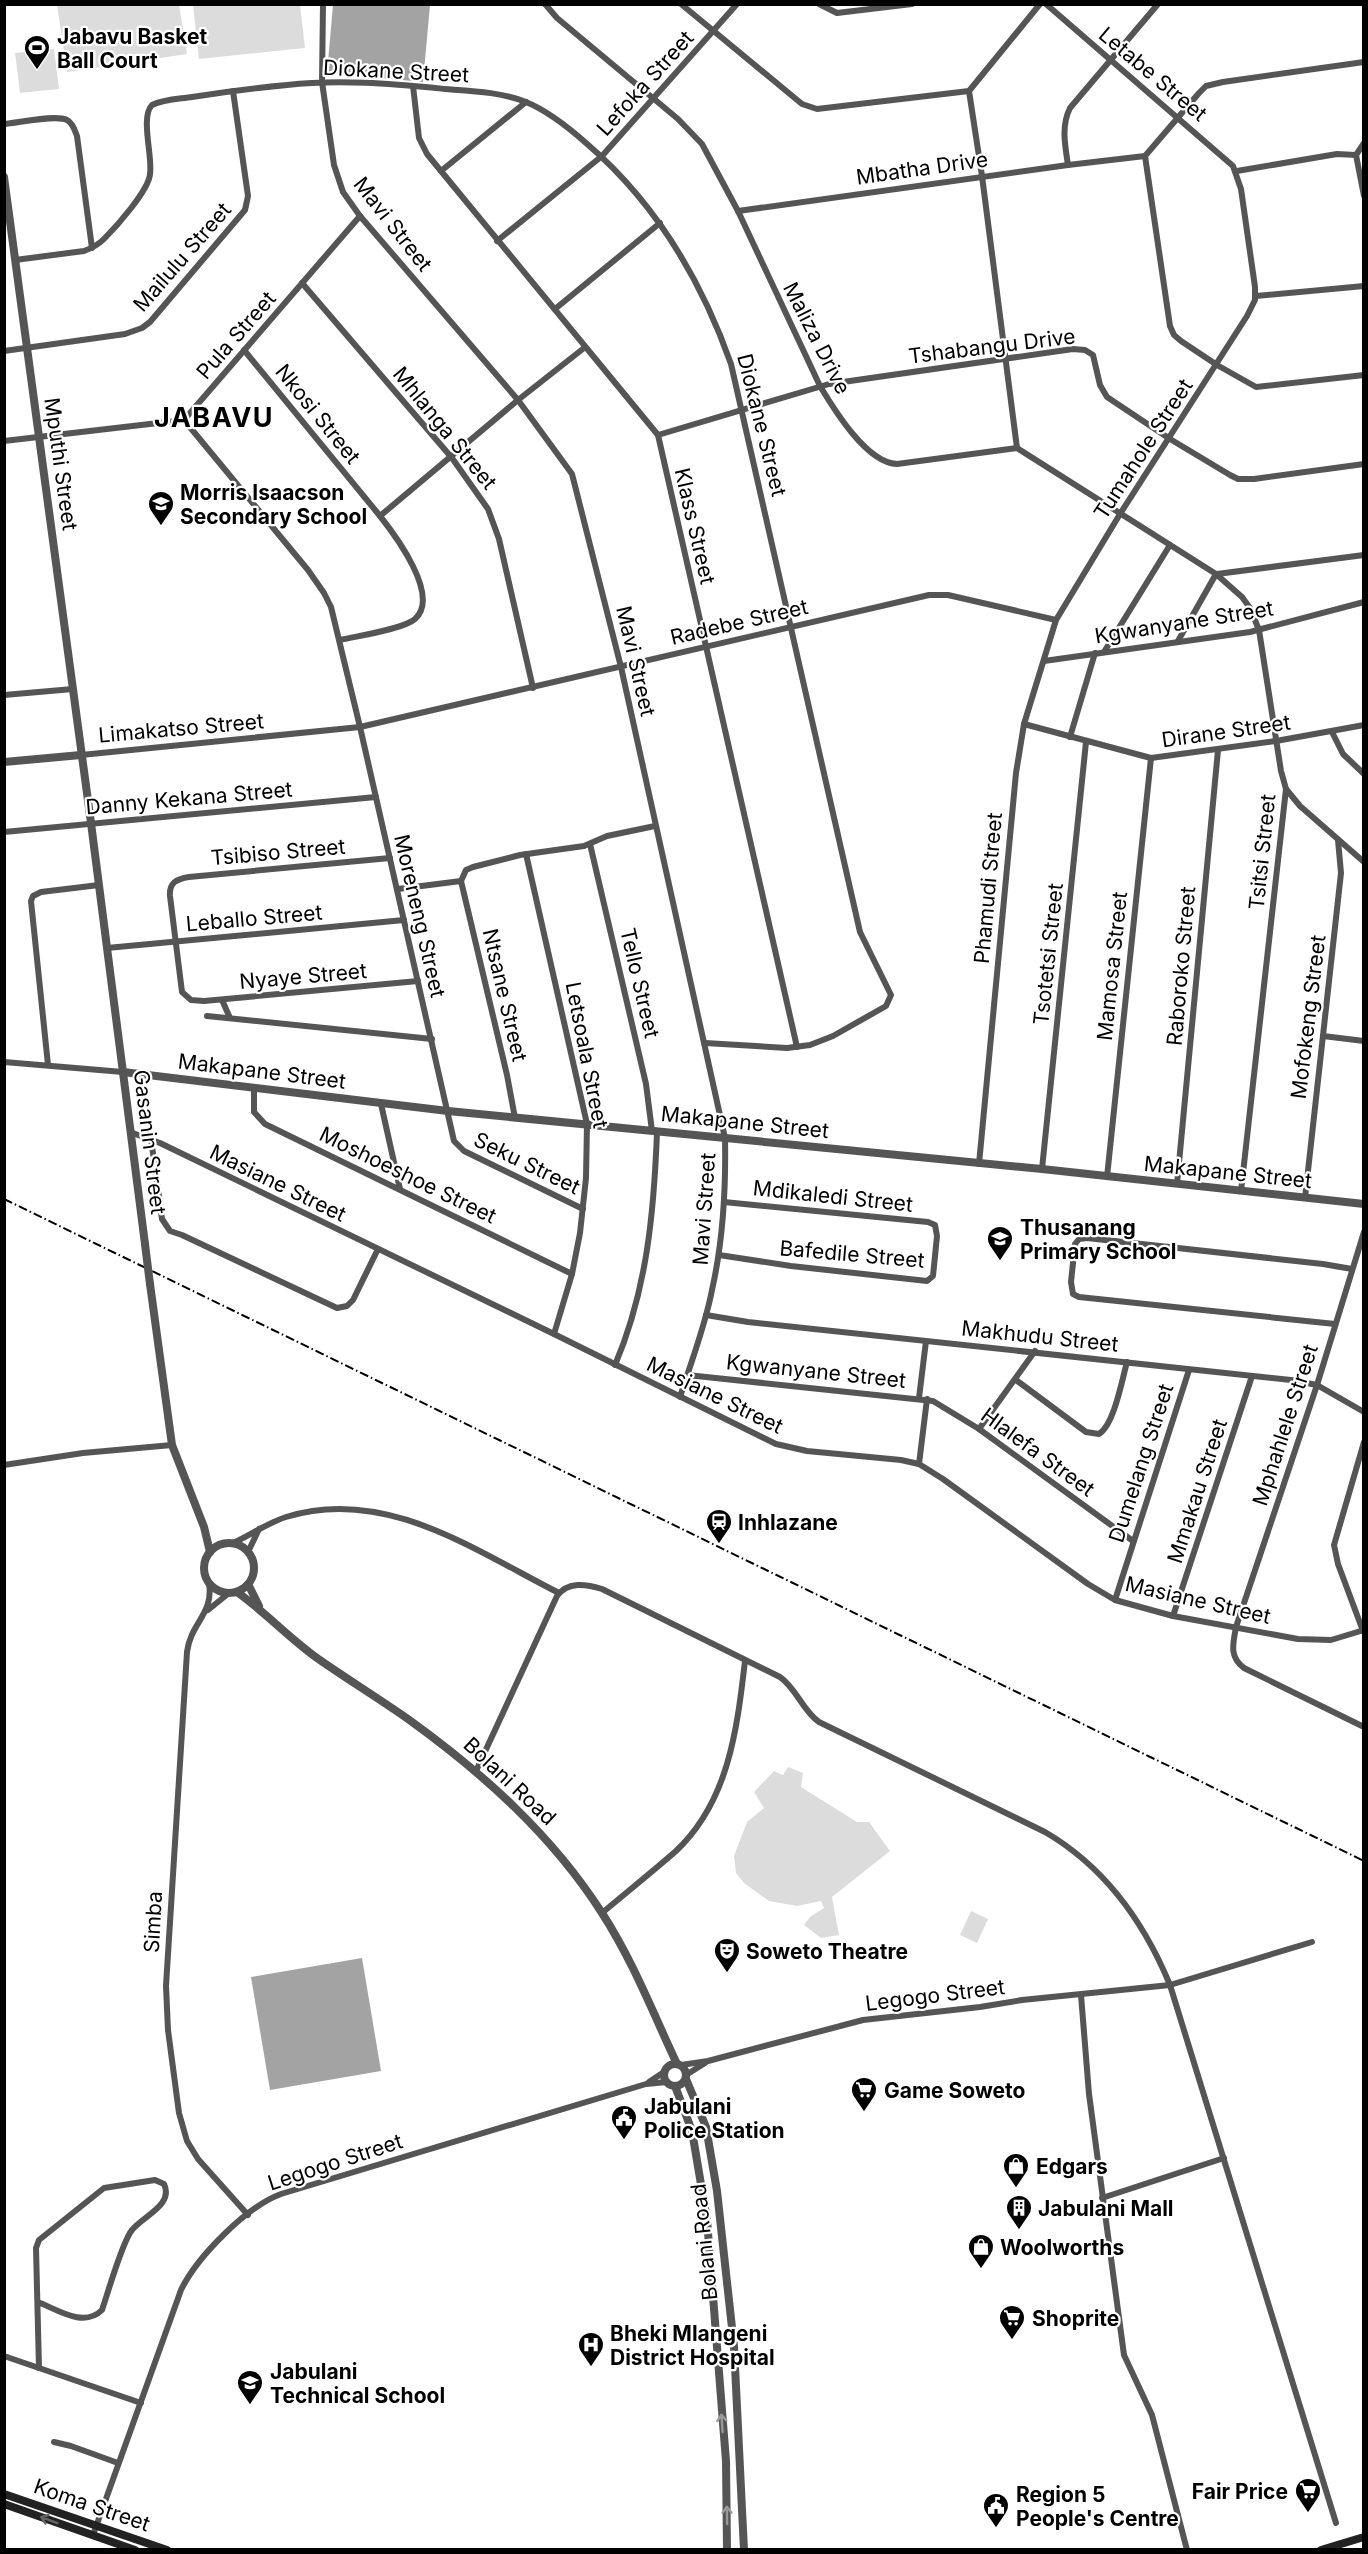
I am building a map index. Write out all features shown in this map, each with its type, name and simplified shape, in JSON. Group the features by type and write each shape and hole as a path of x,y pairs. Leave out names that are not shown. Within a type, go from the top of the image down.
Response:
{"main road":[{"name":"Koma Street","path":"4,2494 167,2549"},
{"name":"Koma Street","path":"4,2504 135,2550"},
{"path":"1321,2550 1364,2537"}],"street":[{"name":"Mavi Street","path":"323,4 322,82 337,179 360,216 518,400 572,474 621,667 725,1138 724,1202 719,1255 706,1315 680,1397"},
{"path":"545,4 558,18 687,127 702,144 738,211"},
{"path":"681,4 810,108 826,109 969,92 1040,4"},
{"name":"Lefoka Street","path":"498,241 602,156 737,4"},
{"path":"819,4 829,11 846,13 912,4"},
{"name":"Letabe Street","path":"1046,4 1227,158 1237,171"},
{"path":"1068,165 1064,137 1065,117 1077,98 1158,4"},
{"path":"1364,62 1213,84 1199,93 1145,156 1170,326 1174,335 1249,384 1262,387 1364,375"},
{"name":"Diokane Street","path":"92,248 105,238 149,183 151,168 147,119 149,108 162,102 233,91 322,82 413,86 500,95 526,102 555,118 602,156 660,223 682,256 708,306 731,364 860,932 891,995 889,1004 822,1041 797,1047 705,1043"},
{"name":"Klass Street","path":"413,86 419,138 427,154 555,309 584,348 658,435 797,1047"},
{"name":"Mailulu Street","path":"4,351 125,334 142,328 241,216 248,196 233,91"},
{"path":"969,92 1017,448 1120,514"},
{"path":"441,171 526,102"},
{"path":"4,124 62,119 68,120 73,126 92,248 74,253 15,260"},
{"path":"1364,143 1356,155 1364,196"},
{"path":"1356,155 1337,154 1237,171 1256,296 1364,286"},
{"name":"Mbatha Drive","path":"738,211 982,176 1145,156"},
{"name":"Mputhi Street","path":"4,177 81,755"},
{"name":"Maliza Drive","path":"738,211 820,386 831,404 866,448 881,460 889,463 1017,448"},
{"name":"Pula Street","path":"184,420 360,216"},
{"path":"555,309 660,223"},
{"name":"Mhlanga Street","path":"302,283 452,458 488,509 496,527 533,688"},
{"name":"Tumahole Street","path":"1056,620 1120,514 1248,316 1256,296"},
{"path":"380,516 452,458 518,400 584,348"},
{"name":"Tshabangu Drive","path":"658,435 820,386 1073,349 1090,352 1095,359 1100,385 1107,397 1230,475 1246,480 1364,464"},
{"name":"Nkosi Street","path":"244,350 398,539 413,566 422,592 421,611 416,618 401,625 340,640"},
{"path":"4,441 184,420"},
{"name":"Moreneng Street","path":"184,420 319,584 331,607 448,1111"},
{"name":"Tsitsi Street","path":"1120,514 1216,574 1242,597 1250,608 1258,630 1286,789 1240,1191"},
{"path":"1104,652 1170,545"},
{"path":"1178,641 1216,574 1364,555"},
{"name":"Radebe Street","path":"360,727 916,597 940,594 1056,620"},
{"name":"Kgwanyane Street","path":"1044,661 1258,630 1364,602"},
{"name":"Phamudi Street","path":"978,1164 1016,773 1024,724 1056,620"},
{"path":"1070,737 1095,653"},
{"path":"4,695 73,689"},
{"name":"Dirane Street","path":"1024,724 1150,758 1218,750 1364,725"},
{"name":"Limakatso Street","path":"4,762 360,727"},
{"path":"1332,732 1343,754 1364,774"},
{"name":"Tsotetsi Street","path":"1042,1170 1086,742"},
{"name":"Raboroko Street","path":"1176,1184 1218,750"},
{"name":"Gasanin Street","path":"81,755 172,1445 204,1527 210,1552"},
{"name":"Mamosa Street","path":"1107,1177 1150,758"},
{"path":"1286,789 1300,806 1364,862"},
{"name":"Danny Kekana Street","path":"4,832 376,797"},
{"path":"398,889 461,880 466,870 473,867 526,854 590,844 607,836 655,826"},
{"name":"Mofokeng Street","path":"1305,1198 1341,873 1338,840"},
{"name":"Tello Street","path":"590,844 655,1132 653,1209 644,1270 635,1309 615,1365"},
{"path":"529,865 544,853"},
{"name":"Letsoala Street","path":"526,854 587,1124 583,1209 572,1274 554,1334"},
{"name":"Tsibiso Street","path":"176,941 170,896 171,885 178,880 189,877 390,858"},
{"name":"Ntsane Street","path":"461,880 515,1118"},
{"path":"48,1065 31,901 33,896 41,892 99,885"},
{"name":"Leballo Street","path":"107,948 404,920"},
{"name":"Nyaye Street","path":"176,941 182,992 191,1000 222,1000 418,981"},
{"path":"222,1000 230,1018"},
{"path":"207,1016 432,1040"},
{"path":"1323,1036 1364,1041"},
{"path":"4,1062 123,1072"},
{"name":"Makapane Street","path":"123,1072 381,1104 1364,1204"},
{"name":"Moshoeshoe Street","path":"254,1089 254,1112 265,1124 572,1274"},
{"path":"381,1104 400,1189"},
{"name":"Seku Street","path":"448,1111 454,1141 460,1148 583,1209"},
{"name":"Masiane Street","path":"130,1132 151,1139 776,1444 799,1450 881,1457 919,1464 1088,1584 1115,1600 1173,1616 1315,1641 1331,1640 1363,1631"},
{"path":"151,1139 162,1219 171,1231 182,1234 338,1308 347,1306 353,1300 378,1249"},
{"name":"Mdikaledi Street","path":"724,1202 928,1222 937,1228"},
{"name":"Bafedile Street","path":"719,1255 791,1266 927,1281 933,1276 937,1228"},
{"name":"Mphahlele Street","path":"1364,1232 1317,1385 1236,1627 1232,1653 1239,1664 1364,1727"},
{"path":"1335,1324 1076,1296 1071,1282 1076,1241 1087,1238 1352,1269"},
{"name":"Makhudu Street","path":"706,1315 748,1322 1035,1351 1317,1385 1364,1412"},
{"name":"Kgwanyane Street","path":"687,1375 923,1399 926,1341"},
{"path":"980,1429 1035,1351"},
{"path":"1016,1380 1086,1432 1099,1434 1110,1422 1127,1362"},
{"name":"Dumelang Street","path":"1115,1600 1189,1370"},
{"name":"Mmakau Street","path":"1173,1616 1252,1376"},
{"path":"919,1464 923,1399"},
{"name":"Hlalefa Street","path":"923,1399 941,1404 980,1429 1133,1541"},
{"path":"1363,1631 1338,1564 1334,1545 1364,1442"},
{"path":"4,1465 83,1453 172,1445"},
{"path":"205,1612 210,1602 209,1583 204,1566 210,1552 223,1544 233,1543 285,1518 320,1510 356,1509 393,1514 427,1527 559,1593"},
{"name":"Gasanin Street","path":"204,1527 210,1535 223,1544"},
{"path":"248,1552 259,1529"},
{"path":"205,1612 248,1584 254,1567 248,1552 233,1543"},
{"path":"209,1583 219,1591 233,1592"},
{"name":"Bolani Road","path":"248,1584 261,1610"},
{"path":"476,1771 559,1593 567,1587 578,1585 602,1589 784,1681 808,1713 819,1722 1045,1832 1078,1853 1123,1900 1156,1954 1170,1986 1336,2523"},
{"name":"Bolani Road","path":"233,1592 261,1610 317,1658 406,1718 476,1771 547,1840 602,1913 639,1976 666,2039 673,2067 686,2077 706,2127 717,2191 734,2346 744,2550"},
{"name":"Simba","path":"205,1612 192,1631 187,1652 165,2008 178,2114 187,2141 198,2158 248,2215"},
{"path":"602,1913 677,1849 708,1809 722,1780 735,1737 745,1661"},
{"name":"Legogo Street","path":"646,2084 673,2067 708,2061 863,2020 1022,2000 1170,1986 1312,1942"},
{"path":"1081,1995 1089,2094 1124,2355 1152,2415 1187,2550"},
{"name":"Legogo Street","path":"686,2077 708,2061"},
{"path":"673,2067 667,2082 675,2086 681,2084 686,2077"},
{"name":"Legogo Street","path":"93,2535 186,2278 204,2255 266,2200 646,2084 667,2082"},
{"name":"Bolani Road","path":"675,2086 692,2130 707,2220 726,2462 727,2550"},
{"path":"1102,2198 1224,2158"},
{"path":"38,2302 82,2319 95,2317 102,2310 130,2233 164,2202 167,2192 164,2184 155,2180 104,2188 40,2238 36,2246 39,2368"},
{"path":"4,2356 141,2403"},
{"path":"54,2442 118,2463"}],"shaded area":[{"path":"57,5 179,5 187,54 67,72"},
{"path":"193,5 300,5 305,48 199,59"},
{"path":"333,5 430,5 423,82 327,73"},
{"name":"Jabavu Basket Ball Court","path":"54,49 59,89 20,93 15,53"},
{"path":"788,1767 803,1773 801,1787 857,1822 869,1822 890,1851 832,1897 839,1935 821,1938 804,1925 810,1917 824,1908 821,1901 797,1906 769,1901 744,1883 736,1873 734,1856 747,1822 764,1808 754,1792 774,1771 783,1775"},
{"path":"971,1911 988,1919 977,1943 960,1935"},
{"path":"362,1958 381,2071 270,2090 251,1977"}],"railway":[{"path":"4,1199 1364,1861"}],"place":[{"name":"Jabavu Basket Ball Court","path":"37,71"},
{"name":"Morris Isaacson Secondary School","path":"161,527"},
{"name":"Thusanang Primary School","path":"1000,1262"},
{"name":"Inhlazane","path":"719,1545"},
{"name":"Soweto Theatre","path":"727,1974"},
{"name":"Game Soweto","path":"864,2113"},
{"name":"Jabulani Police Station","path":"624,2141"},
{"name":"Edgars","path":"1016,2189"},
{"name":"Jabulani Mall","path":"1019,2231"},
{"name":"Woolworths","path":"981,2270"},
{"name":"Shoprite","path":"1012,2341"},
{"name":"Bheki Mlangeni District Hospital","path":"591,2368"},
{"name":"Jabulani Technical School","path":"250,2406"},
{"name":"Fair Price","path":"1308,2514"},
{"name":"Region 5 People's Centre","path":"996,2529"}],"district":[{"name":"JABAVU","path":"214,417"}]}
